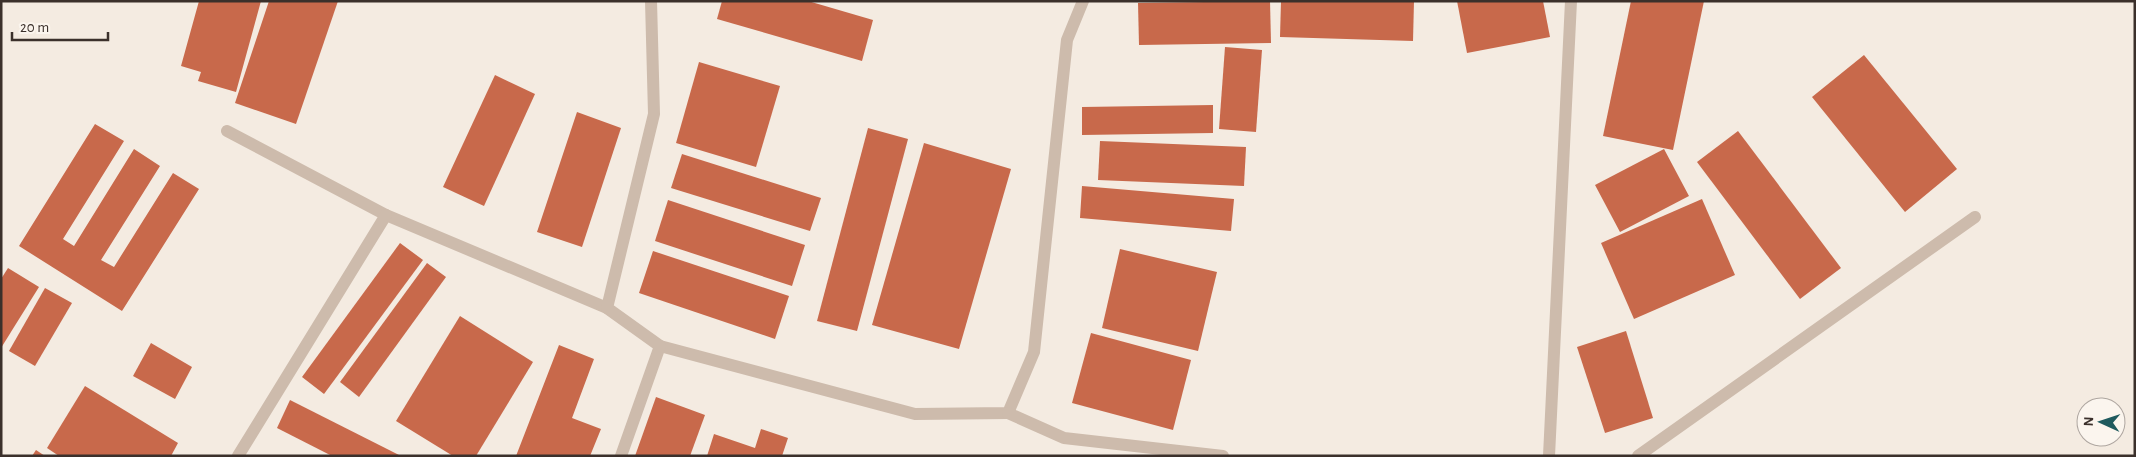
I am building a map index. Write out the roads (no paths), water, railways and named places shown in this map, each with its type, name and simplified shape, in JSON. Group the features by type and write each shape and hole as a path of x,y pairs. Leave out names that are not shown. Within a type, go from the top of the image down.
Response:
{"street":[{"path":"607,308 654,114 651,1"},
{"path":"1008,412 1034,352 1067,40 1083,1"},
{"path":"1548,456 1571,1"},
{"path":"227,131 386,215 607,308 660,346 915,414 1008,412 1064,438 1223,456"},
{"path":"238,456 386,215"},
{"path":"1638,456 1975,217"},
{"path":"621,456 660,346"}]}
